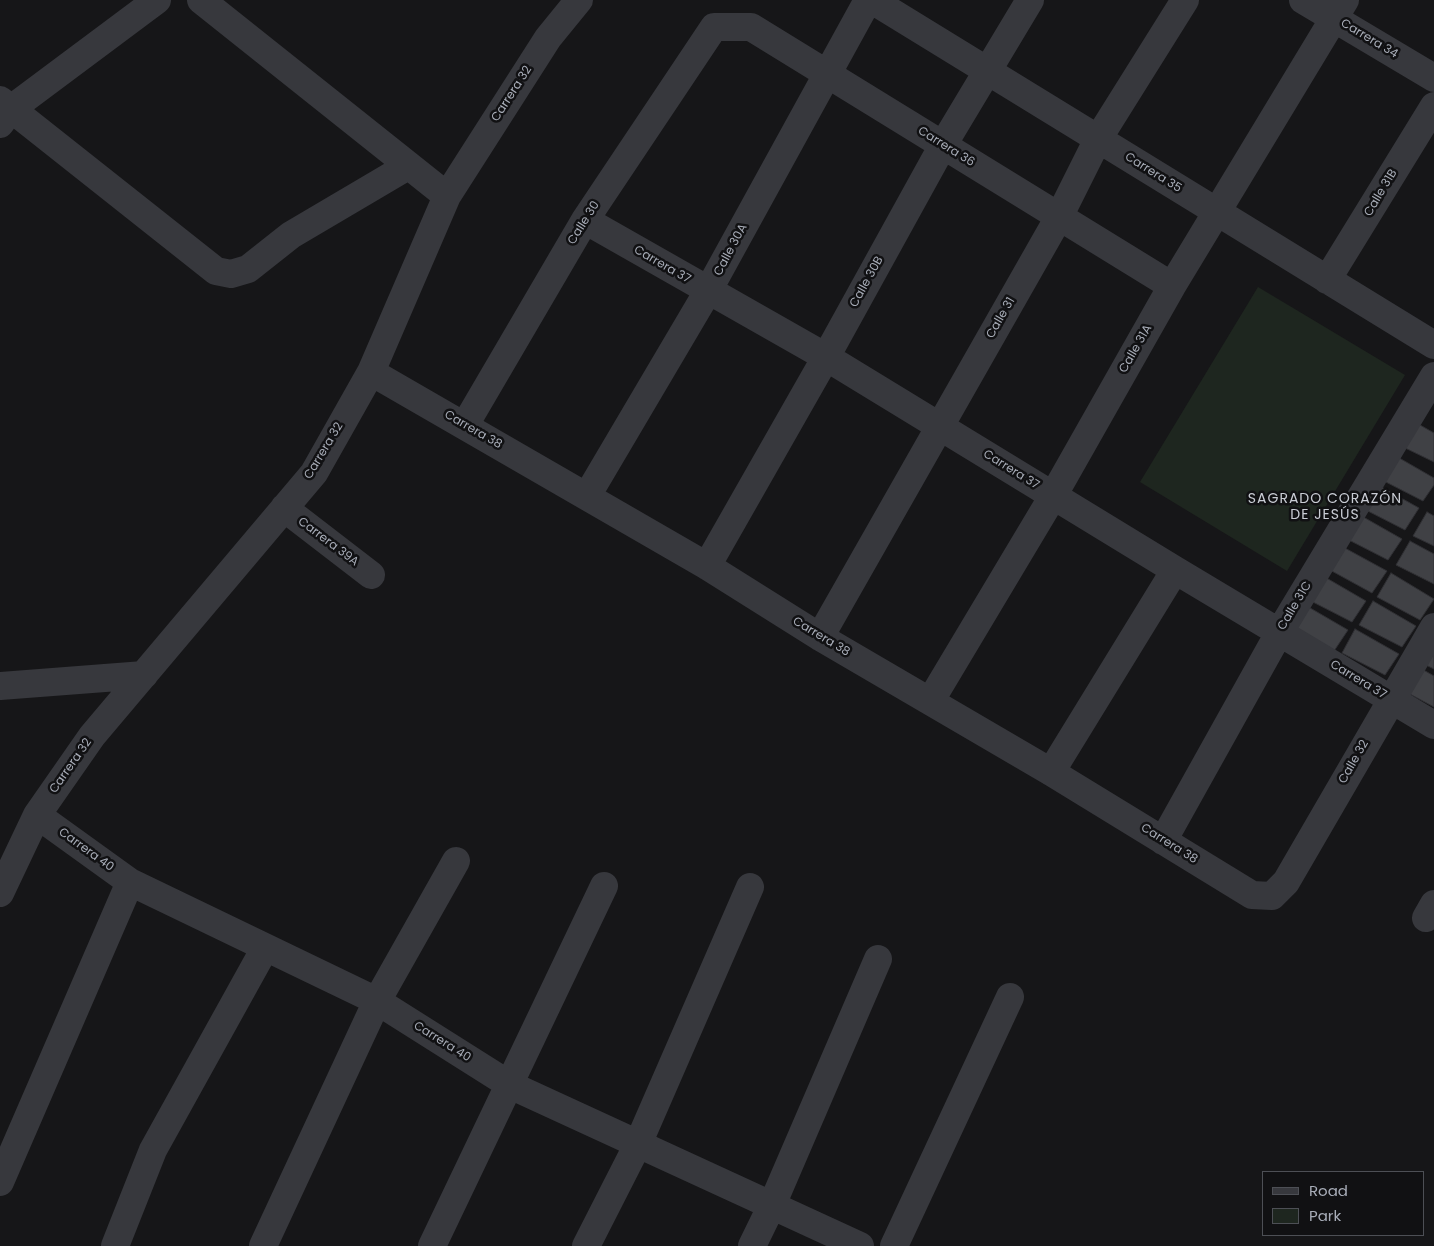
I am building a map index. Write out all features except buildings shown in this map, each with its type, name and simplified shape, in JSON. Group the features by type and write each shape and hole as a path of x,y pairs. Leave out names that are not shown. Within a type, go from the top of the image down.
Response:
{"street":[{"path":"157,0 4,111 216,272 231,274 248,269 291,235 408,166"},
{"path":"201,0 447,196"},
{"name":"Carrera 32","path":"0,893 37,815 92,736 314,473 371,372 447,196 548,38 579,0"},
{"name":"Carrera 35","path":"870,0 1434,345"},
{"name":"Calle 30A","path":"588,496 708,291 827,73 870,0"},
{"name":"Calle 30B","path":"707,566 826,357 943,145 1030,0"},
{"name":"Calle 31","path":"820,637 1059,217 1098,139 1185,0"},
{"name":"Carrera 34","path":"1303,0 1340,9 1434,78"},
{"name":"Calle 31A","path":"931,700 1053,496 1172,286 1340,9"},
{"name":"Carrera 36","path":"714,27 751,27 1172,286"},
{"name":"Calle 30","path":"465,425 585,220 714,27"},
{"name":"Calle 31B","path":"1327,280 1434,106"},
{"name":"Carrera 37","path":"585,220 826,357 1175,570 1434,725"},
{"name":"Carrera 38","path":"371,372 707,566 820,637 931,700 1252,895 1272,896"},
{"name":"Calle 31C","path":"1163,841 1279,632 1434,376"},
{"name":"Carrera 39A","path":"284,508 371,575"},
{"path":"1051,772 1175,570"},
{"name":"Calle 32","path":"1272,896 1286,882 1390,699 1434,626"},
{"path":"0,686 144,675"},
{"name":"Carrera 40","path":"37,815 130,882 377,1000 510,1085 860,1246"},
{"path":"263,1246 377,1000 456,861"},
{"path":"0,1182 130,882"},
{"path":"432,1246 604,886"},
{"path":"586,1246 638,1144 750,887"},
{"path":"116,1246 153,1150 265,948"},
{"path":"752,1246 772,1205 878,959"},
{"path":"894,1246 1010,997"}],"green space":[{"path":"1258,287 1405,375 1287,571 1140,482"}],"district":[{"name":"SAGRADO CORAZÓN DE JESÚS","path":"1325,508"}]}
